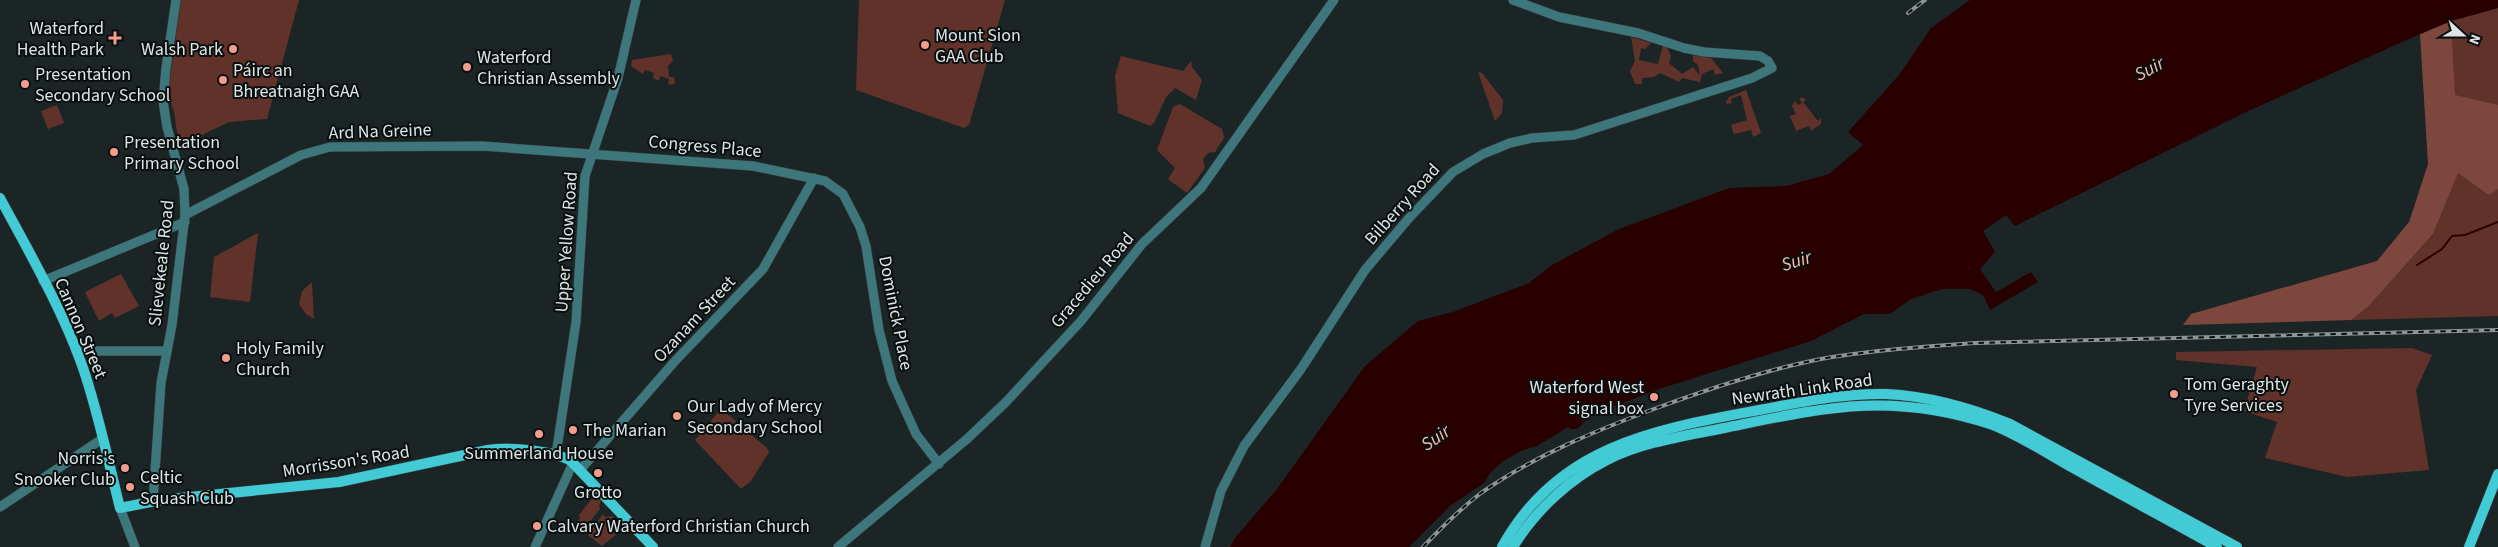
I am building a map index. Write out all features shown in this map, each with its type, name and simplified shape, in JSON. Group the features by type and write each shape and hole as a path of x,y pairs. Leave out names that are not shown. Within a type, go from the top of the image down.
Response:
{"main road":[{"name":"Cannon Street","path":"0,198 44,281 76,350 88,386 120,508"},
{"name":"Newrath Link Road","path":"1502,547 1518,522 1544,491 1583,462 1620,443 1666,428 1772,407 1862,394 1908,396 1985,413 2024,431 2238,547"},
{"name":"Newrath Link Road","path":"1513,547 1541,510 1572,482 1606,461 1634,448 1834,406 1886,404 1934,409 2006,431 2217,547"},
{"name":"Morrisson's Road","path":"120,508 153,501 331,483 495,449 556,455 577,466"},
{"path":"577,466 653,547"},
{"path":"2469,547 2498,474"}],"street":[{"name":"Slievekeale Road","path":"153,501 159,398 185,219 184,189 167,127 163,101 176,0"},
{"name":"Gracedieu Road","path":"838,547 939,464 1006,402 1081,321 1142,244 1196,195 1334,0"},
{"name":"Bilberry Road","path":"1205,547 1221,491 1244,446 1301,369 1365,270 1413,214 1453,172 1483,154 1510,143 1532,138 1574,135 1752,78 1772,68 1768,61 1760,56 1704,52 1684,48 1638,33 1559,17 1513,0"},
{"name":"Upper Yellow Road","path":"556,455 576,322 583,191 591,154 618,78 635,2"},
{"name":"Ard Na Greine","path":"44,281 185,219 301,155 324,148 460,145 591,154"},
{"name":"Congress Place","path":"591,154 753,166 814,178"},
{"name":"Dominick Place","path":"814,178 829,183 840,190 855,216 866,246 878,322 892,381 916,434 939,464"},
{"name":"Ozanam Street","path":"535,547 577,466 675,360 763,269 814,178"},
{"path":"76,350 167,351"},
{"path":"0,507 102,439"},
{"path":"120,508 135,547"}],"shaded area":[{"name":"Páirc an Bhreatnaigh GAA","path":"181,0 299,0 267,119 229,122 179,146 174,112 168,93"},
{"name":"Mount Sion GAA Club","path":"859,0 1005,0 969,125 964,128 856,90"},
{"path":"2498,8 2498,316 2351,320 2369,306 2433,234 2458,172 2451,21"},
{"path":"2451,21 2455,95 2498,105 2498,189 2489,195 2458,173 2433,234 2369,306 2351,320 2183,325 2191,314 2377,261 2409,222 2428,164 2420,34"},
{"path":"1631,37 1651,43 1645,49 1641,48 1639,60 1658,64 1663,45 1667,47 1671,56 1669,63 1682,74 1693,67 1700,76 1698,65 1693,61 1693,55 1711,58 1723,73 1715,75 1713,69 1702,74 1700,82 1682,78 1679,82 1660,73 1654,77 1642,78 1642,84 1635,84 1630,71 1635,61"},
{"path":"671,54 673,61 668,66 669,77 674,77 675,83 672,85 668,84 669,79 660,76 659,81 653,78 654,73 645,70 643,74 631,66 632,60"},
{"path":"1121,56 1183,71 1191,61 1192,67 1202,80 1196,100 1175,88 1166,97 1154,123 1150,126 1118,113 1115,76"},
{"path":"1478,72 1482,73 1503,100 1502,113 1495,121"},
{"path":"1746,90 1761,133 1753,137 1751,130 1734,134 1731,125 1747,120 1741,95 1731,99 1732,103 1727,104 1726,102 1729,97"},
{"path":"1803,97 1806,100 1803,102 1818,121 1821,118 1821,124 1811,131 1809,126 1796,131 1790,116 1796,114 1792,106 1795,101 1798,105 1802,103 1799,99"},
{"path":"1180,104 1222,129 1224,138 1215,152 1208,153 1203,159 1205,168 1187,193 1168,179 1175,168 1157,150 1173,107"},
{"path":"57,105 64,123 48,129 41,111"},
{"path":"258,233 250,302 210,297 214,257"},
{"path":"121,274 139,306 115,318 112,313 99,321 85,292"},
{"path":"312,282 314,319 306,314 299,304 302,291"},
{"path":"2412,348 2432,355 2416,390 2429,470 2347,477 2265,458 2277,422 2244,411 2257,367 2176,360 2176,352"},
{"path":"719,411 724,411 767,448 769,452 751,481 741,489 695,440"},
{"path":"594,496 601,501 600,509 584,529 576,525 580,518 579,515"},
{"path":"603,514 605,517 612,516 624,528 602,546 588,535"}],"water":[{"name":"Suir","path":"1970,0 2498,0 2498,8 2451,21 2246,112 2015,226 2006,215 1983,231 1995,252 1980,269 1996,292 2031,272 2038,282 1990,310 1983,295 1970,289 1942,289 1911,299 1890,314 1864,314 1811,341 1659,389 1591,415 1577,429 1568,427 1537,446 1523,450 1503,461 1490,473 1484,483 1450,506 1409,547 1230,547 1235,538 1277,489 1365,366 1418,321 1453,312 1529,283 1552,265 1619,229 1729,188 1786,186 1829,174 1863,145 1848,132 1899,75 1931,28"}],"waterway":[{"path":"2417,265 2442,249 2452,236 2465,235 2498,222"}],"railway":[{"path":"1908,13 1925,0"},
{"path":"1423,547 1481,493 1522,467 1565,445 1632,417 1716,387 1757,374 1821,359 1878,351 1975,343 2498,330"}],"place":[{"name":"Waterford Health Park","path":"115,38"},
{"name":"Mount Sion GAA Club","path":"925,45"},
{"name":"Walsh Park","path":"233,49"},
{"name":"Waterford Christian Assembly","path":"467,67"},
{"name":"Páirc an Bhreatnaigh GAA","path":"223,80"},
{"name":"Presentation Secondary School","path":"25,84"},
{"name":"Presentation Primary School","path":"114,152"},
{"name":"Holy Family Church","path":"226,358"},
{"name":"Tom Geraghty Tyre Services","path":"2174,394"},
{"name":"Waterford West signal box","path":"1654,397"},
{"name":"Our Lady of Mercy Secondary School","path":"677,416"},
{"name":"The Marian","path":"573,430"},
{"name":"Summerland House","path":"539,434"},
{"name":"Norris's Snooker Club","path":"125,468"},
{"name":"Grotto","path":"598,473"},
{"name":"Celtic Squash Club","path":"130,487"},
{"name":"Calvary Waterford Christian Church","path":"537,526"}]}
